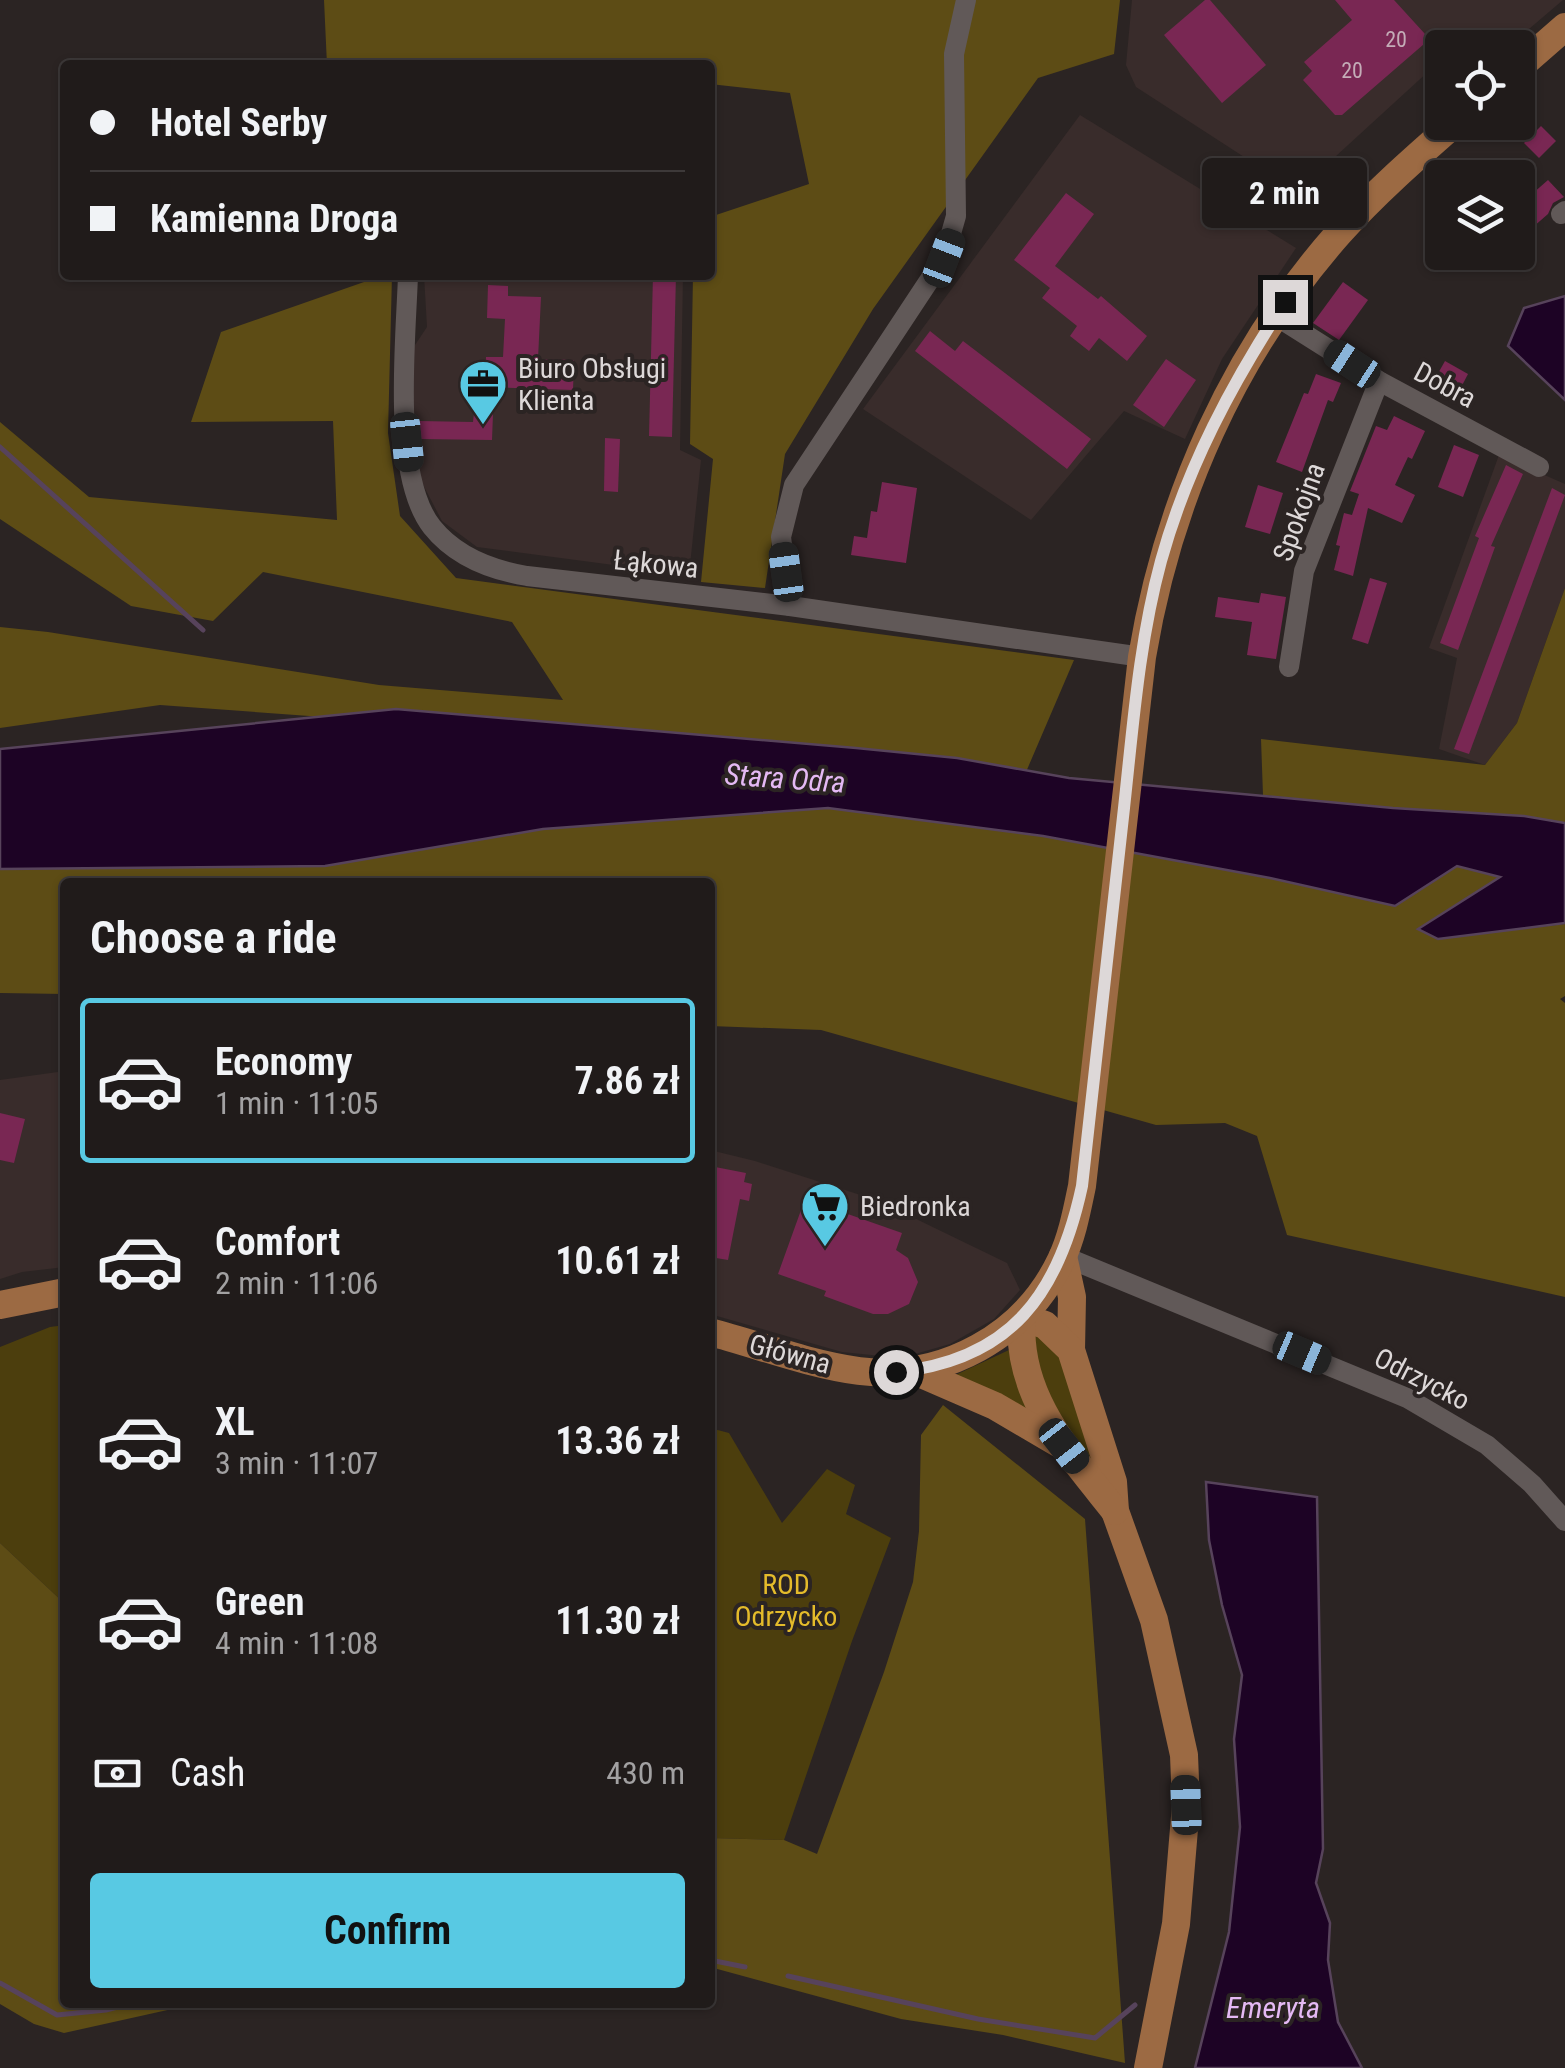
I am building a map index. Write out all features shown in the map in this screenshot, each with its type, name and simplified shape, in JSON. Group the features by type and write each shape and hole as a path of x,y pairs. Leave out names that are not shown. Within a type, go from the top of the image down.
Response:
{"main road":[{"path":"1535,53 1565,27"},
{"path":"1148,2068 1176,1924 1186,1805 1184,1755 1154,1620 1115,1511 1113,1482 1071,1350 1072,1297 1063,1256 1082,1186 1142,657 1162,558 1192,473 1237,378 1276,316 1342,230 1435,140"},
{"name":"Główna","path":"715,1333 838,1367 881,1373 912,1370 973,1352 1022,1317 1048,1284 1063,1256"},
{"path":"0,1305 60,1293"},
{"path":"1071,1350 1045,1325 1022,1317 1021,1354 1028,1378 1064,1446 1115,1511"},
{"path":"912,1370 994,1406 1064,1446"}],"street":[{"path":"790,606 781,537 794,485 944,258 952,238 956,202 954,54 966,0"},
{"name":"Łąkowa","path":"408,280 405,418 409,466 429,524 472,559 507,572 790,606 1142,657"},
{"name":"Dobra","path":"1276,316 1379,381 1539,467"},
{"name":"Spokojna","path":"1289,667 1304,571 1379,381"},
{"name":"Odrzycko","path":"1063,1256 1407,1398 1487,1445 1532,1484 1565,1521"}],"shaded area":[{"path":"324,0 1120,0 1114,54 1038,78 873,309 785,454 765,588 701,582 713,459 690,444 693,280 715,280 715,215 809,184 790,93 715,85 715,60 327,60"},
{"path":"1132,0 1563,0 1528,30 1425,30 1425,75 1312,178 1278,179 1136,87 1126,65"},
{"path":"1080,115 1296,248 1222,359 1185,439 1124,411 1031,520 863,409"},
{"path":"370,280 392,280 388,433 400,516 456,578 1074,660 1023,779 406,723 160,705 0,728 0,627 379,685 563,700 512,622 263,572 213,621 131,606 0,519 0,422 89,497 337,520 333,421 191,422 221,332"},
{"path":"424,280 683,280 680,450 701,460 689,575 477,547 442,521 419,477 414,421 413,348 427,327"},
{"path":"1499,455 1565,484 1565,588 1517,723 1485,765 1439,749 1457,658 1429,648"},
{"path":"1565,588 1565,823 1524,816 1263,795 1261,739 1485,765 1517,723"},
{"path":"828,808 1043,836 1270,878 1395,906 1457,866 1501,877 1420,930 1438,939 1565,924 1565,996 1560,999 1565,1003 1565,1297 1287,1235 1257,1136 1225,1123 1156,1125 821,1030 715,1026 715,878 60,878 60,994 0,993 0,869 325,866 543,829"},
{"path":"60,1072 60,1268 0,1279 0,1080"},
{"path":"715,1151 879,1201 1007,1263 1020,1290 994,1319 950,1344 901,1358 842,1352 715,1315"},
{"path":"943,1405 1085,1519 1125,2063 1003,2035 901,2019 715,1968 715,1838 784,1840 817,1854 913,1582 919,1531 921,1435"},
{"path":"0,1543 60,1599 60,2008 176,2008 64,2033 34,2024 0,2004"}],"green space":[{"path":"60,1326 60,1599 0,1543 0,1347"},
{"path":"1028,1331 1052,1341 1068,1373 1107,1486 1042,1388"},
{"path":"1009,1350 1040,1424 949,1378"},
{"name":"ROD Odrzycko","path":"715,1429 729,1433 782,1523 827,1469 855,1485 846,1514 891,1538 784,1840 715,1838"}],"water":[{"path":"1565,296 1565,400 1508,346 1524,308"},
{"name":"Stara Odra","path":"396,709 856,748 957,758 1069,778 1524,816 1565,823 1565,923 1438,939 1418,929 1500,877 1457,866 1395,906 1270,878 1043,836 828,808 543,829 325,866 0,869 0,749"},
{"name":"Emeryta","path":"1206,1482 1317,1497 1323,1849 1316,1883 1330,1923 1328,1960 1338,2022 1362,2068 1195,2068 1229,1932 1240,1827 1234,1739 1242,1675 1209,1540"}],"building":[{"path":"1205,0 1210,0 1266,65 1222,103 1164,35"},
{"path":"1335,0 1394,0 1425,34 1424,44 1342,115 1335,115 1303,80 1312,71 1304,62 1352,20"},
{"path":"1541,126 1556,141 1539,158 1524,143 1535,140 1535,132"},
{"path":"1548,180 1564,197 1553,203 1548,214 1535,225 1535,191"},
{"path":"1066,193 1094,214 1055,266 1098,299 1101,296 1147,336 1127,361 1099,338 1089,351 1070,336 1077,326 1042,298 1050,288 1014,260"},
{"path":"653,280 676,280 672,437 649,436"},
{"path":"1343,282 1368,300 1339,340 1313,323"},
{"path":"488,285 508,286 508,296 541,297 538,359 574,360 573,390 485,387 486,357 503,357 505,319 487,318"},
{"path":"930,331 955,351 963,341 1091,439 1067,469 915,351"},
{"path":"1166,359 1196,380 1164,427 1133,405"},
{"path":"1445,361 1468,374 1455,399 1431,386"},
{"path":"1316,374 1341,383 1333,402 1328,400 1302,472 1276,462 1304,393 1308,394"},
{"path":"474,413 493,414 492,440 420,439 419,421 473,422"},
{"path":"1394,416 1425,431 1395,485 1415,495 1402,523 1368,508 1353,576 1334,570 1344,513 1352,515 1359,494 1350,491 1376,426 1387,430"},
{"path":"605,438 620,439 618,492 604,491"},
{"path":"1454,445 1479,455 1463,497 1438,487"},
{"path":"1506,465 1523,474 1491,546 1495,547 1458,650 1440,643 1479,538 1475,536"},
{"path":"882,482 917,488 906,563 851,555 854,536 867,538 871,511 877,512"},
{"path":"1258,485 1283,493 1270,534 1245,527"},
{"path":"1552,488 1565,495 1469,754 1454,749"},
{"path":"1370,578 1387,583 1368,644 1352,639"},
{"path":"1261,593 1286,597 1276,659 1247,655 1252,622 1215,617 1218,597 1259,603"},
{"path":"0,1113 25,1119 14,1163 0,1160"},
{"path":"715,1167 746,1173 744,1182 752,1184 749,1201 740,1199 728,1260 715,1258"},
{"path":"805,1199 902,1233 896,1250 908,1258 918,1282 909,1304 888,1314 873,1314 778,1274"}],"waterway":[{"path":"0,447 203,630"},
{"path":"715,1961 745,1967"},
{"path":"788,1976 978,2019 1095,2038 1135,2005"},
{"path":"0,1983 57,2015 114,2008"}],"place":[{"name":"Biuro Obsługi Klienta","path":"483,426"},
{"name":"Biedronka","path":"825,1248"}],"route":[{"path":"896,1372 956,1359 990,1342 1022,1317 1039,1297 1063,1256 1082,1186 1148,614 1178,510 1210,430 1285,302"}]}
